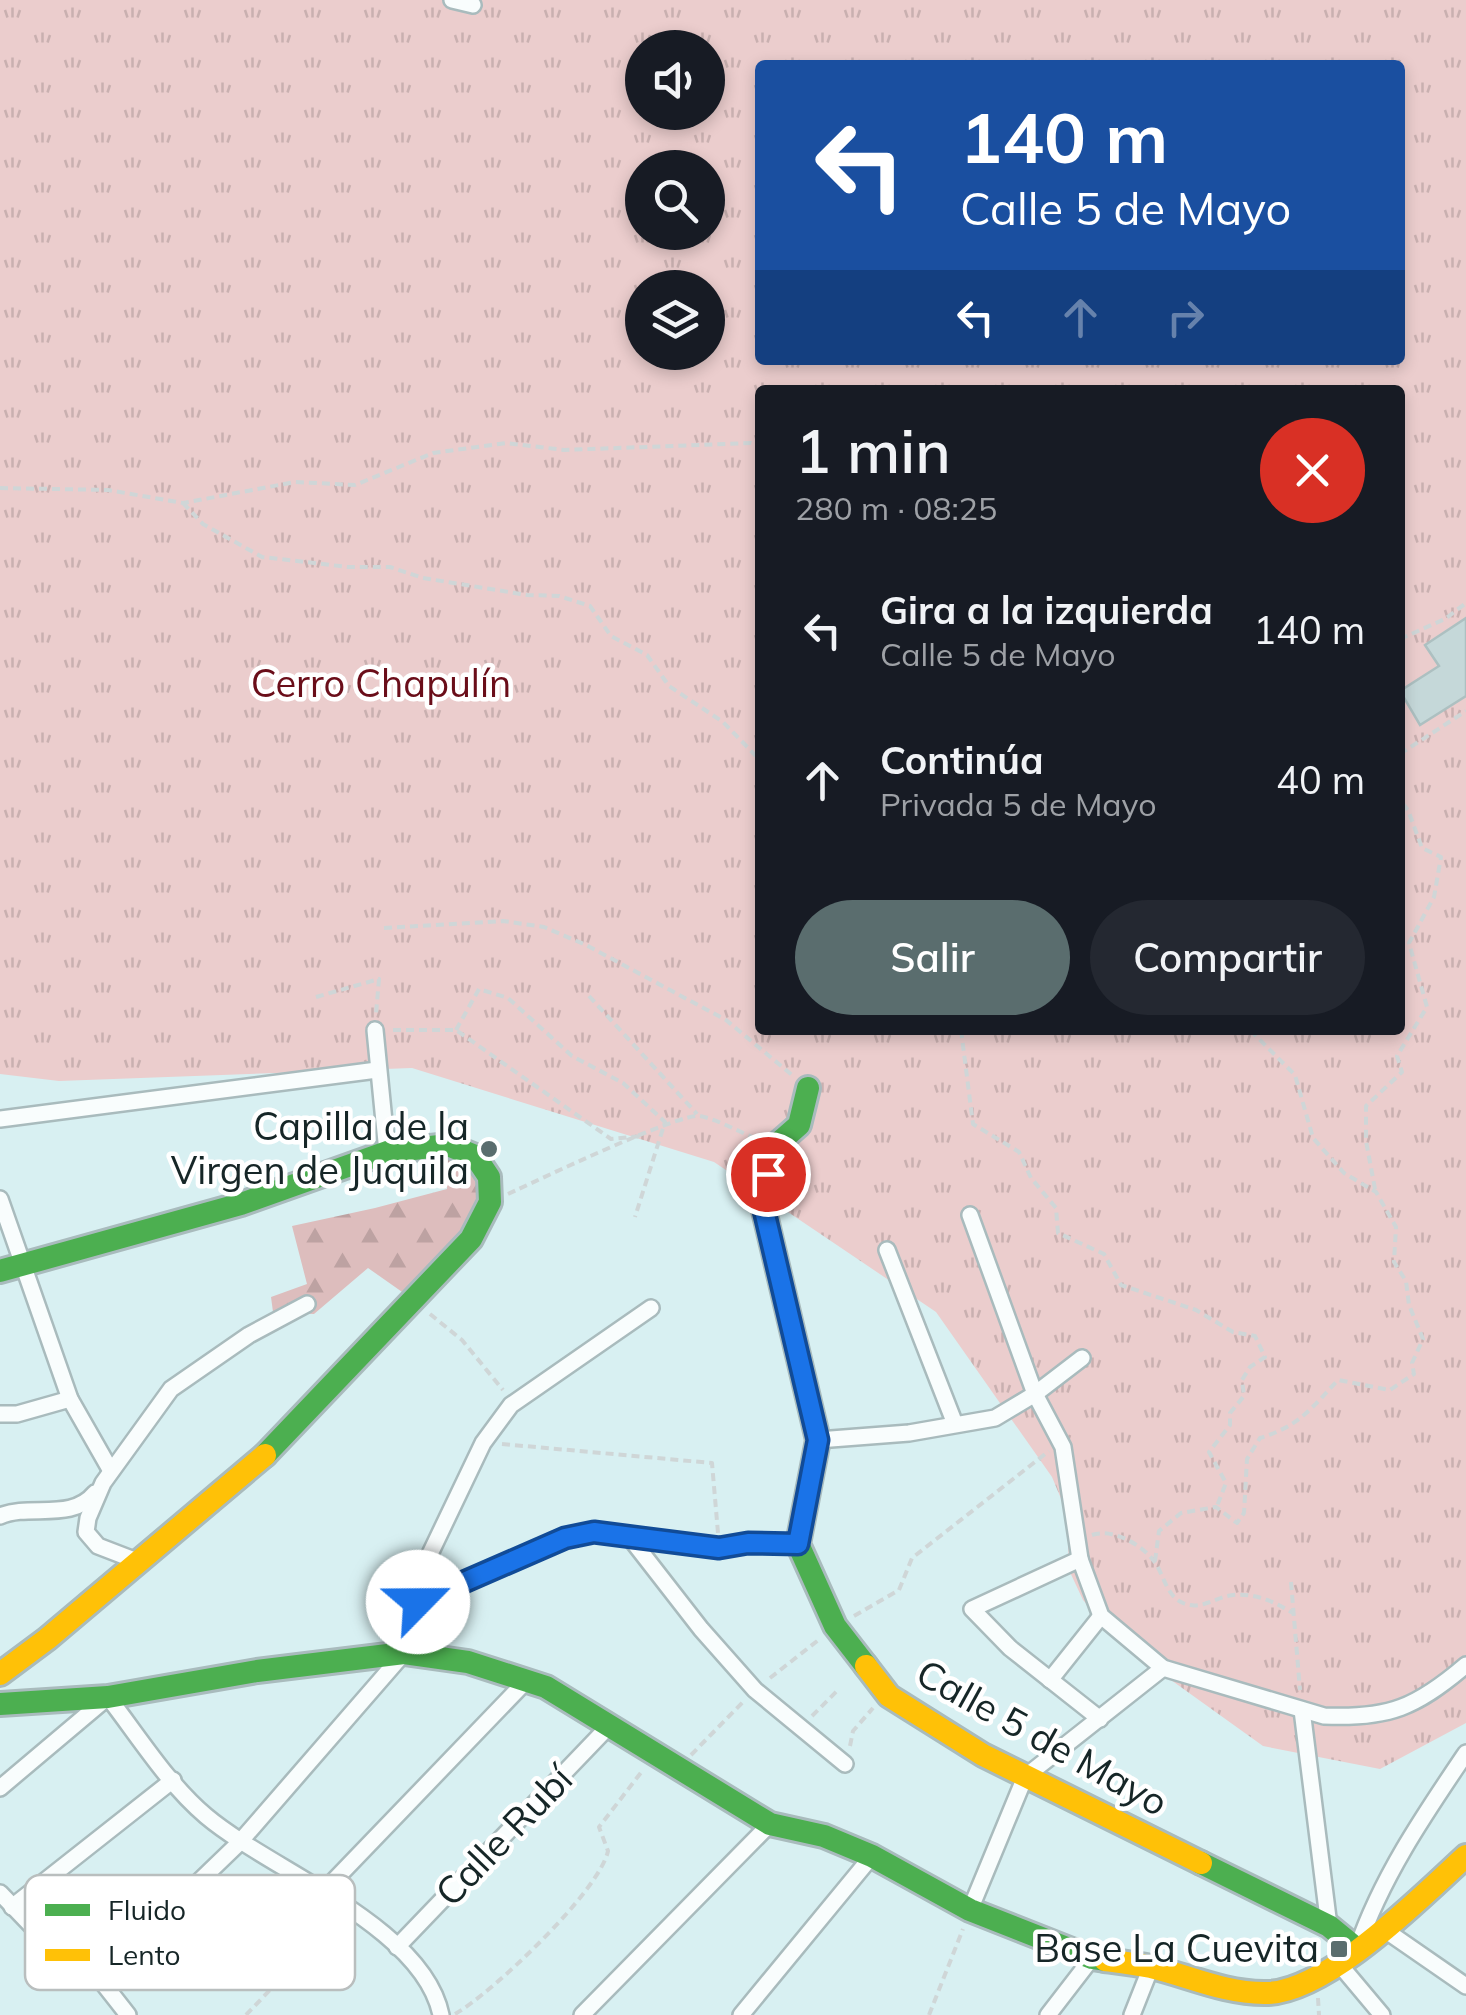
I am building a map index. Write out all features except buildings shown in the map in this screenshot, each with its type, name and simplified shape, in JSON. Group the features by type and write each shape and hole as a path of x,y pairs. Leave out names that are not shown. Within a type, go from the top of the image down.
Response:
{"street":[{"path":"452,0 474,4"},
{"path":"375,1030 387,1152"},
{"path":"0,1119 377,1070"},
{"path":"418,1602 565,1538 594,1532 719,1548 748,1543 798,1544 818,1440 762,1202 775,1146 799,1125 808,1088"},
{"path":"0,1674 248,1472 415,1302 471,1239 490,1202 489,1177 475,1156 448,1144 387,1152 241,1204 10,1268"},
{"path":"0,1200 10,1268 107,1477"},
{"path":"970,1215 1036,1394 1060,1442 1080,1559 1101,1616 1163,1668 1324,1716 1352,1718 1395,1712 1432,1694 1466,1666"},
{"path":"887,1250 955,1424"},
{"path":"0,1516 34,1509 66,1511 87,1503 170,1390 249,1335 307,1304"},
{"path":"438,1658 418,1602 429,1556 482,1442 511,1405 652,1308"},
{"path":"818,1440 909,1432 995,1418 1036,1394 1082,1358"},
{"path":"0,1414 17,1414 70,1399"},
{"path":"107,1477 88,1518 86,1532 98,1546 137,1560"},
{"path":"631,1539 701,1629 755,1690 845,1764"},
{"name":"Calle 5 de Mayo","path":"798,1544 835,1626 889,1696 1024,1777 1329,1926 1349,1957"},
{"path":"1080,1559 972,1609 1010,1648 1100,1719"},
{"path":"1050,1680 1101,1616"},
{"path":"205,1875 239,1842 404,1652"},
{"path":"0,1704 108,1698 404,1652 468,1662 546,1687 770,1824 824,1836 872,1856 970,1910 1092,1958 1151,1967 1216,1987 1268,1994 1318,1978 1349,1957 1385,1930 1466,1856"},
{"path":"970,1910 1024,1777 1163,1668"},
{"path":"339,1875 526,1680"},
{"path":"108,1698 202,1813 239,1842 296,1875"},
{"path":"0,1788 108,1698"},
{"path":"1302,1710 1329,1926"},
{"name":"Calle Rubí","path":"396,1947 610,1725"},
{"path":"1349,1957 1372,1904 1466,1753"},
{"path":"52,1875 172,1780"},
{"path":"582,2015 770,1824"},
{"path":"740,2015 872,1856"},
{"path":"0,1893 25,1920"},
{"path":"12,1907 25,1897"},
{"path":"355,1913 429,1980 441,2015"},
{"path":"1385,1930 1466,1986"},
{"path":"1349,1957 1382,2015"},
{"path":"1048,2015 1092,1958"},
{"path":"1132,2015 1151,1967"},
{"path":"108,1990 128,2015"}],"path":[{"path":"0,488 108,490 183,502 295,482 356,484 433,453 506,443 564,450 755,444"},
{"path":"183,502 203,524 262,558 348,568 390,567 424,578 527,595 559,596 590,606 611,636 647,654 669,686 722,722 755,752"},
{"path":"1405,637 1466,604"},
{"path":"1405,751 1466,711"},
{"path":"1155,1561 1159,1532 1181,1513 1216,1508 1237,1523 1244,1514 1247,1460 1260,1438 1288,1430 1338,1380 1390,1390 1414,1374 1412,1364 1423,1338 1409,1305 1406,1281 1394,1262 1396,1227 1376,1192 1366,1141 1366,1106 1402,1072 1398,1056 1427,1007 1409,943 1434,897 1440,857 1422,848 1405,806"},
{"path":"384,928 503,922 544,927 586,945 726,1020 808,1088"},
{"path":"316,998 378,979 375,1030 456,1030 611,1139 641,1136"},
{"path":"456,1030 479,989 508,998 572,1056 623,1083 665,1122"},
{"path":"589,996 697,1114 775,1146"},
{"path":"963,1035 972,1124 1019,1152 1031,1178 1056,1208 1058,1233 1104,1254 1121,1285 1196,1310 1234,1332 1255,1336 1261,1345 1264,1357 1250,1366 1242,1380 1244,1396 1230,1413 1230,1425 1209,1452 1226,1483 1216,1508"},
{"path":"1255,1035 1296,1075 1313,1138 1344,1173 1376,1192"},
{"path":"490,1202 665,1122 697,1114"},
{"path":"635,1217 665,1122"},
{"path":"415,1302 462,1340 511,1405"},
{"path":"482,1442 712,1463 719,1548"},
{"path":"678,1767 755,1690 835,1626 899,1590 912,1558 1060,1442"},
{"path":"1078,1540 1099,1532 1137,1545 1155,1561 1174,1597 1186,1605 1204,1605 1226,1596 1246,1594 1271,1600 1293,1613"},
{"path":"1291,1582 1302,1710"},
{"path":"800,1728 837,1691"},
{"path":"845,1764 853,1731 889,1696"},
{"path":"452,2015 506,1972 589,1888 608,1851 598,1827 655,1754"},
{"path":"929,2015 970,1910"},
{"path":"246,2015 270,1990"}],"green space":[{"name":"Cerro Chapulín","path":"0,0 1466,0 1466,1723 1380,1769 1263,1746 1125,1647 1083,1600 1069,1570 1067,1513 1052,1477 936,1312 714,1162 412,1068 59,1081 0,1074"},
{"path":"448,1145 475,1156 490,1202 415,1301 368,1268 314,1314 273,1312 271,1297 307,1284 292,1226 447,1189"}],"traffic: fast":[{"path":"808,1088 799,1125 775,1146 762,1202 818,1440 798,1544 835,1626 866,1666"},
{"path":"0,1271 241,1204 387,1152 448,1145 475,1156 489,1177 490,1202 471,1239 265,1455"},
{"path":"0,1704 108,1697 257,1671 404,1653 468,1662 546,1687 770,1824 824,1836 872,1856 970,1910 1105,1960"},
{"path":"1201,1863 1329,1926 1357,1949"}],"traffic: slow":[{"path":"0,1674 265,1455"},
{"path":"866,1666 889,1696 983,1755 1201,1863"},
{"path":"1105,1960 1151,1967 1235,1990 1264,1993 1288,1989 1343,1961 1466,1856"}],"place":[{"name":"Capilla de la Virgen de Juquila","path":"489,1149"},
{"name":"Base La Cuevita","path":"1339,1949"}],"route":[{"path":"418,1602 565,1538 594,1532 719,1548 748,1543 798,1544 818,1440 762,1202 768,1174"}]}
